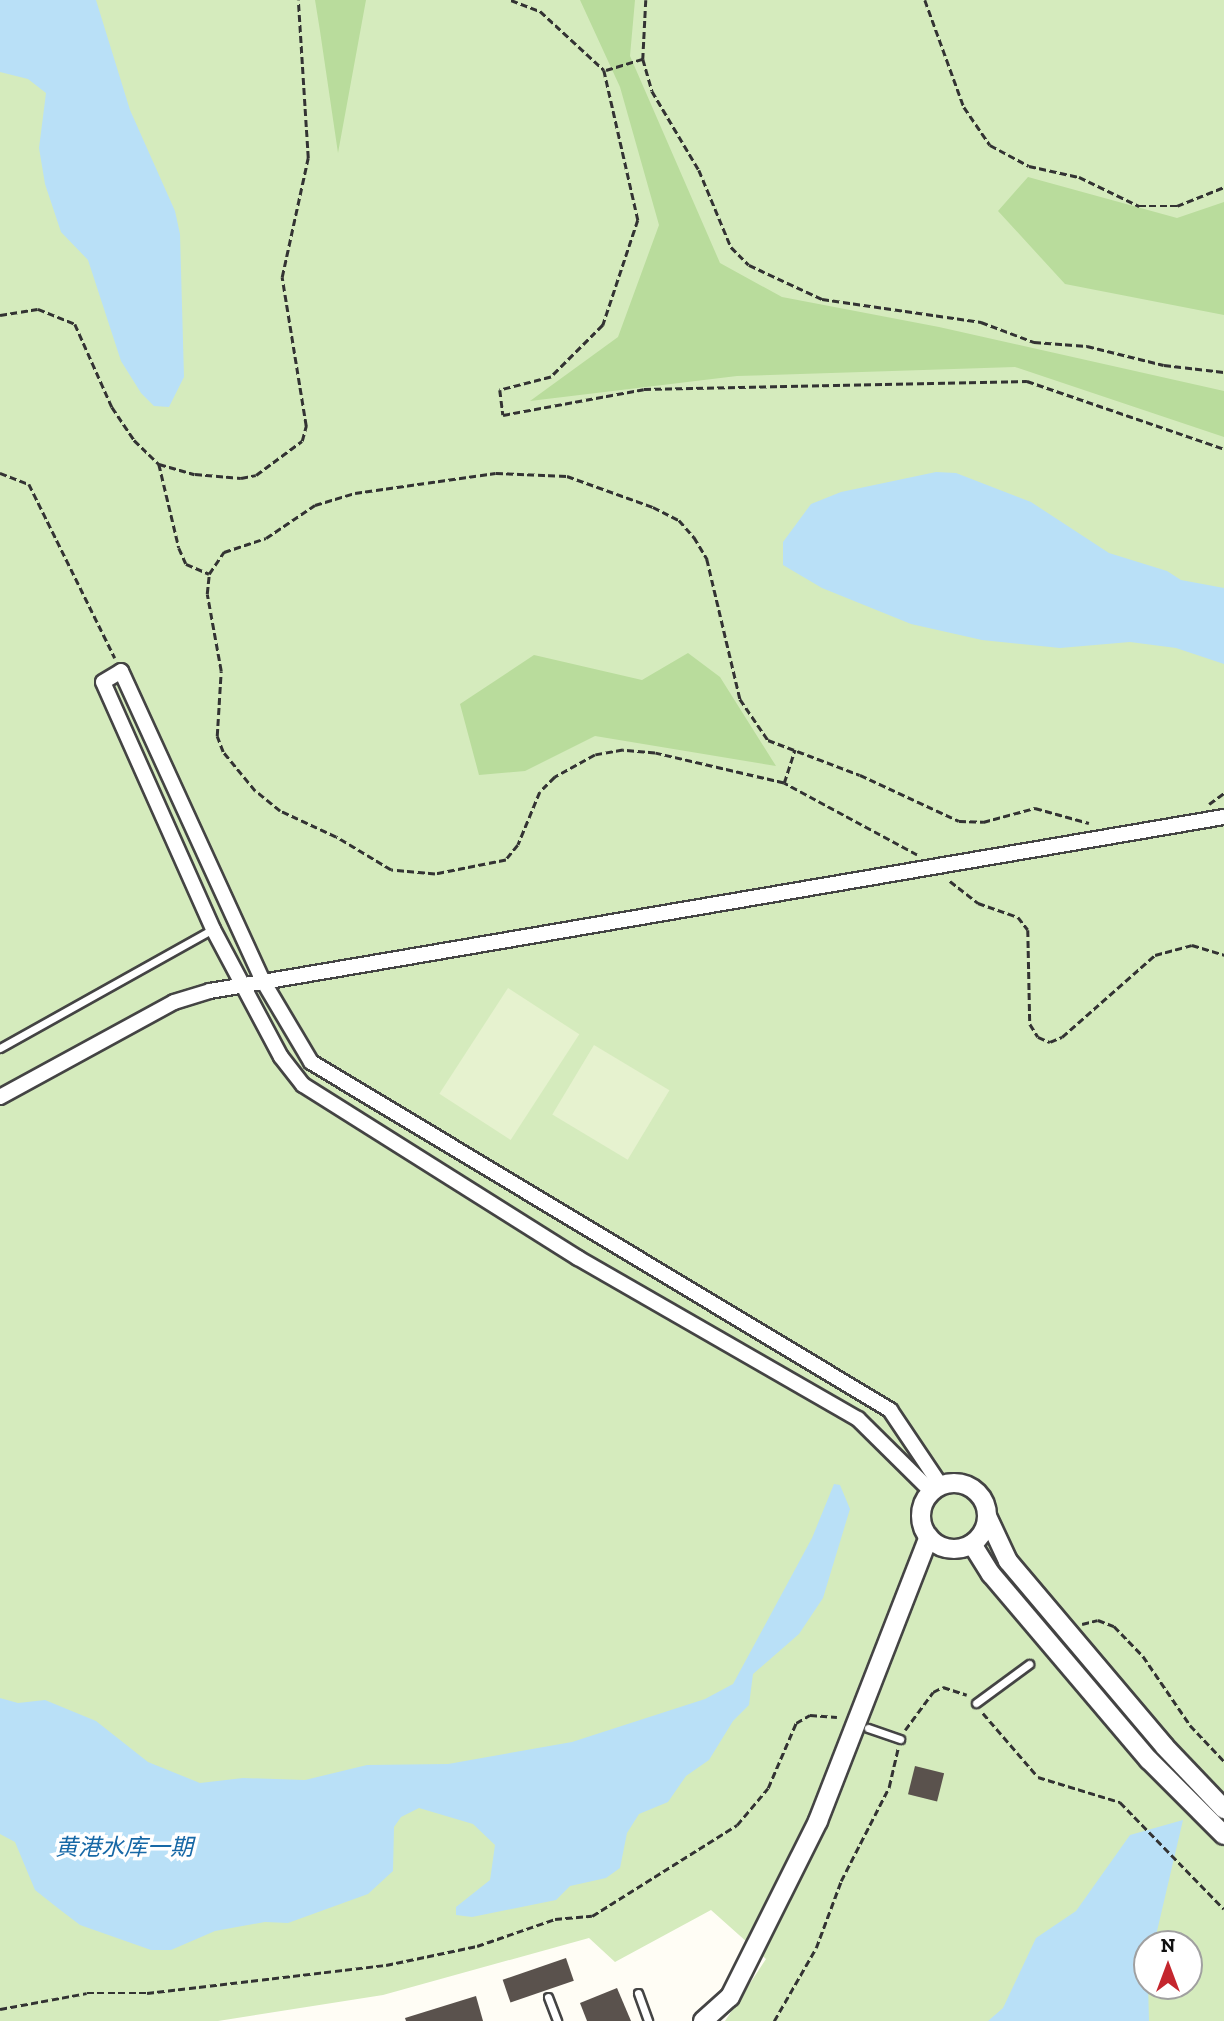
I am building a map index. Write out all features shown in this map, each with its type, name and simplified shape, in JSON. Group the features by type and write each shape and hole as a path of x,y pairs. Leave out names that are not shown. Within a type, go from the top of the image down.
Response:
{"street":[{"path":"121,671 262,981 311,1062 890,1410 936,1489 858,1419 578,1258 303,1085 281,1057 213,929 103,682 121,671"},
{"path":"0,1097 174,1002 243,984 1224,817"},
{"path":"987,1516 986,1527 972,1544 945,1548 929,1537 921,1519 936,1489 951,1483 972,1488 987,1516 1008,1561 1224,1809"},
{"path":"703,2021 730,1997 818,1821 929,1537"},
{"path":"972,1544 991,1574 1149,1760 1224,1835"}],"lane":[{"path":"0,1048 213,929"},
{"path":"976,1703 1028,1664"},
{"path":"868,1728 900,1739"},
{"path":"638,1993 648,2021"},
{"path":"548,1997 557,2021"}],"path":[{"path":"0,315 38,309 75,324 112,407 134,440 159,464 195,474 241,478 256,475 302,441 306,426 282,277 308,158 298,0"},
{"path":"511,0 540,11 604,70 638,220 603,325 551,377 500,390 503,415 644,389 1027,381 1224,449"},
{"path":"646,0 643,59 657,100 699,170 731,247 750,265 822,299 981,322 1034,342 1087,346 1164,365 1224,372"},
{"path":"925,0 964,107 990,145 1029,166 1079,177 1139,206 1177,206 1224,187"},
{"path":"604,70 643,59"},
{"path":"159,464 178,548 187,564 209,574"},
{"path":"0,473 29,484 121,671"},
{"path":"1096,826 1035,808 983,822 959,821 768,740 740,699 707,559 694,537 679,520 653,507 567,476 496,473 355,494 316,505 266,538 224,552 209,574 207,594 221,671 217,736 223,752 255,791 280,811 336,837 391,870 435,874 506,860 518,845 540,792 555,777 595,755 655,753 784,783 826,808 901,843 978,903 1006,911 1028,930 1030,1024 1038,1037 1050,1042 1062,1037 1155,955 1192,945 1224,955"},
{"path":"784,783 795,750"},
{"path":"1198,811 1224,793"},
{"path":"1073,1630 1098,1620 1114,1626 1143,1656 1190,1725 1224,1761"},
{"path":"774,2021 816,1948 841,1881 889,1787 900,1739 919,1708 943,1687 976,1703 1038,1777 1121,1802 1224,1909"},
{"path":"0,2009 88,1993 147,1993 386,1965 477,1946 555,1919 592,1916 737,1825 768,1788 796,1723 810,1715 837,1717"}],"green space":[{"path":"0,0 1224,0 1224,2021 725,2021 766,1959 711,1910 615,1962 589,1938 383,1995 218,2021 0,2021"},
{"path":"315,0 366,0 338,153 320,31"},
{"path":"580,0 635,0 630,56 720,263 782,297 939,327 1224,391 1224,437 1015,367 737,376 530,401 618,337 659,225 620,87"},
{"path":"1028,177 1177,218 1224,202 1224,315 1065,284 998,211"},
{"path":"688,653 720,677 776,766 595,736 525,771 479,775 460,704 534,655 642,680"},
{"path":"508,988 579,1034 511,1140 439,1094"},
{"path":"594,1045 669,1090 628,1160 552,1114"}],"water":[{"path":"0,0 96,0 130,110 175,211 180,234 184,377 169,407 154,406 141,393 121,361 88,260 61,232 45,184 39,148 46,93 28,79 0,72"},
{"path":"936,472 956,473 1031,502 1109,553 1167,571 1181,580 1224,588 1224,664 1176,648 1130,642 1060,648 982,640 911,624 822,588 783,565 783,542 811,504 841,492"},
{"name":"黄港水库一期","path":"834,1484 840,1485 850,1509 823,1598 799,1634 753,1674 749,1705 733,1721 709,1760 686,1776 668,1802 639,1814 627,1833 620,1868 606,1878 570,1886 556,1900 472,1917 456,1915 456,1907 490,1880 495,1845 473,1824 419,1808 401,1817 394,1827 393,1871 368,1894 288,1923 265,1922 215,1931 171,1950 151,1950 80,1925 59,1909 35,1890 15,1842 0,1834 0,1698 18,1703 45,1700 96,1721 148,1762 200,1783 243,1778 305,1780 367,1765 448,1764 572,1742 705,1699 733,1684 812,1538"},
{"path":"1183,1820 1157,1930 1133,1930 1133,2000 1148,2000 1149,2021 988,2021 1003,2008 1036,1938 1076,1911 1130,1835"}],"building":[{"path":"915,1766 944,1773 937,1801 908,1794"},
{"path":"566,1958 574,1981 510,2003 503,1980"},
{"path":"617,1988 631,2021 587,2021 580,2003"},
{"path":"476,1996 483,2021 406,2021 405,2018"}]}
